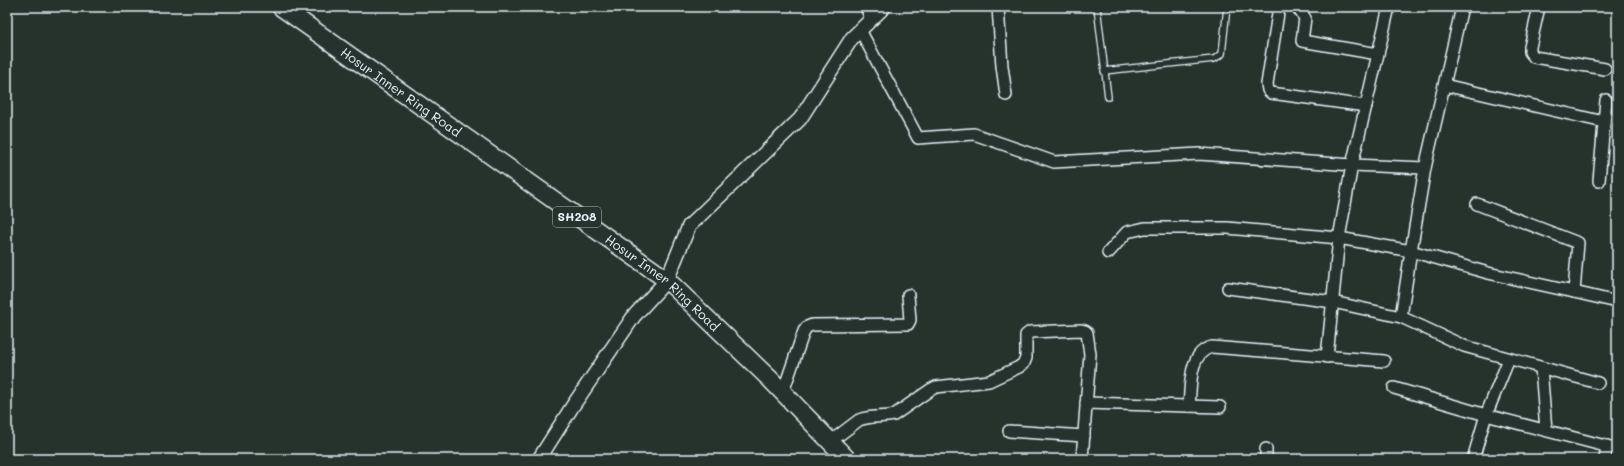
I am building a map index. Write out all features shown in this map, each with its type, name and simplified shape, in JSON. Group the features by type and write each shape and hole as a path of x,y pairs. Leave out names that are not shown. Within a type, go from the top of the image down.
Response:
{"main road":[{"name":"Hosur Inner Ring Road","path":"281,7 667,280 783,392 846,459"}],"street":[{"path":"539,459 572,407 634,316 667,280 689,226 800,119 852,38 860,30 869,13 884,7"},
{"path":"998,7 1002,66 1006,96"},
{"path":"1279,7 1267,84 1268,90 1271,93 1366,106"},
{"path":"1297,7 1305,18 1302,41 1378,54"},
{"path":"1327,357 1339,238 1352,165 1389,7"},
{"path":"1401,317 1425,168 1462,7"},
{"path":"1539,7 1530,47 1530,52 1534,57 1605,69"},
{"path":"860,30 918,138 974,134 1054,162 1199,154 1352,165 1425,168"},
{"path":"1444,85 1604,122"},
{"path":"1599,181 1606,100"},
{"path":"1477,204 1578,243 1574,292"},
{"path":"1108,253 1127,232 1145,228 1227,228 1339,238 1411,251 1488,273 1617,302"},
{"path":"1228,288 1333,302 1401,317 1464,346 1598,383"},
{"path":"783,392 804,331 807,327 812,325 908,324 910,320 908,295"},
{"path":"830,442 859,420 864,418 887,417 894,415 936,387 989,381 1019,367 1024,363 1026,358 1025,339 1026,335 1030,332 1080,330 1087,333 1090,354 1082,459"},
{"path":"1189,406 1195,362 1207,348 1384,361"},
{"path":"1473,459 1486,415 1509,359"},
{"path":"1541,368 1546,430"},
{"path":"1394,388 1486,415 1612,448 1605,459"},
{"path":"1086,403 1220,407"},
{"path":"1009,431 1084,436"}],"lane":[{"path":"1097,7 1108,97"},
{"path":"1104,71 1214,59 1222,54 1227,7"}]}
